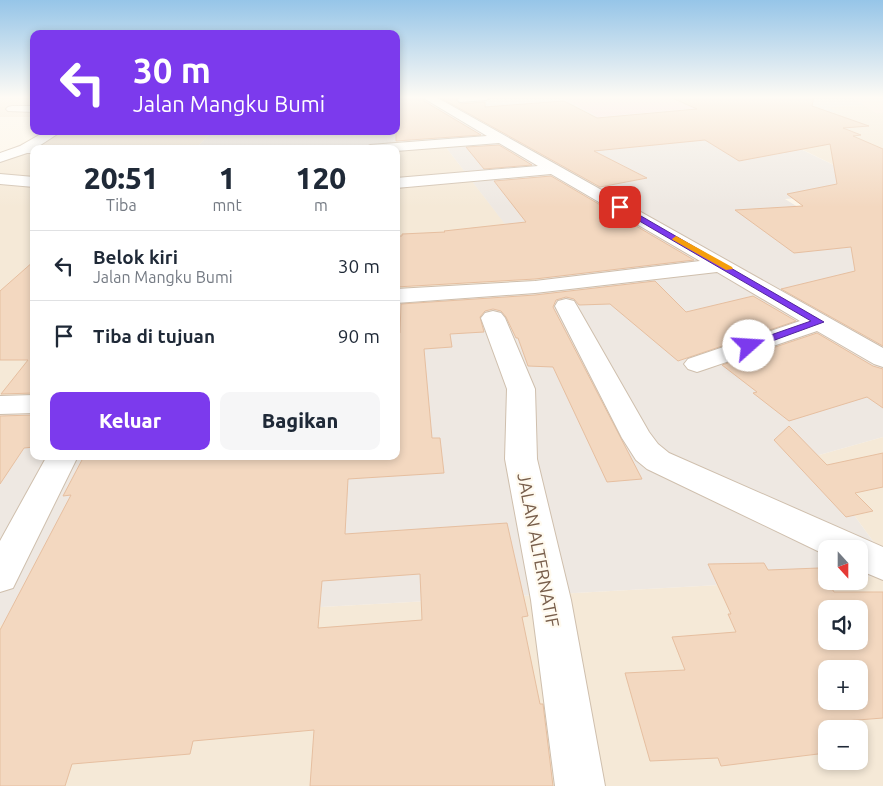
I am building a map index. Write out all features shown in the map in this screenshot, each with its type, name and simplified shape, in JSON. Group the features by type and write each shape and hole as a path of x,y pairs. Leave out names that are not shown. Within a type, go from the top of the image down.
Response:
{"street":[{"path":"491,134 722,264 883,359"},
{"path":"35,145 50,135"},
{"path":"400,147 500,139"},
{"path":"423,162 420,156 422,149 426,145"},
{"path":"0,158 29,149"},
{"path":"400,183 553,169"},
{"path":"426,194 468,186 470,184 464,176"},
{"path":"0,179 30,182"},
{"path":"400,296 536,287 722,264"},
{"path":"566,306 637,438 658,462 829,540"},
{"name":"JALAN ALTERNATIF","path":"493,318 521,389 521,459 551,600 580,786"},
{"path":"697,364 819,322"},
{"path":"0,405 30,404"},
{"path":"0,576 61,460"},
{"path":"868,557 883,564"}],"shaded area":[{"path":"769,134 883,189 883,192 785,199 883,260 883,437 812,457 883,555 883,576 868,577 868,540 818,540 818,579 0,625 0,396 30,395 30,460 400,460 400,295 550,283 445,146 400,149 400,145 199,145 209,135"},
{"path":"770,134 883,134 883,189"},
{"path":"38,135 209,135 199,145 30,145 30,395 0,396 0,155"},
{"path":"445,146 551,283 400,295 400,150"},
{"path":"883,437 883,555 812,457"},
{"path":"883,576 883,786 0,786 0,625 818,579 818,590 868,590 868,577"}],"building":[{"path":"400,134 481,135 396,141 396,135"},
{"path":"505,134 861,135 853,136 883,149 883,346 781,289 855,271 851,247 794,253 735,210 803,206 787,194 837,184 830,144 739,161 705,140 594,151 647,178 600,187"},
{"path":"499,145 532,165 484,169 466,147"},
{"path":"551,176 694,260 535,279 400,287 400,236 402,234 445,232 526,222 494,181"},
{"path":"30,265 30,393 1,394 28,360 0,360 0,291"},
{"path":"655,281 686,312 753,296 796,321 678,361 610,304 579,305 574,299 566,297 556,300 553,307 642,479 607,482 553,367 528,366 518,338 516,338 506,317 501,311 493,309 485,311 480,317 484,332 450,334 452,347 424,349 432,438 440,438 444,473 348,479 345,534 507,523 528,616 522,617 540,704 543,704 553,786 310,786 314,730 193,741 190,754 72,764 65,786 0,786 0,630 71,495 63,496 82,460 400,460 401,304 535,295","holes":["420,574 422,620 318,628 322,581"]},
{"path":"817,333 873,366 883,369 883,408 867,397 789,421 753,393 757,392 722,365"},
{"path":"30,415 30,447 24,448 0,484 0,416"},
{"path":"789,426 827,465 883,453 883,487 855,493 873,511 846,517 774,440"},
{"path":"764,563 768,570 818,568 818,590 833,590 834,592 883,592 883,718 818,720 818,754 721,766 718,758 650,761 625,673 685,670 672,637 736,632 728,614 731,614 708,564"}],"slow traffic":[{"path":"676,239 729,269"}],"route":[{"path":"620,207 722,264 819,322 749,346"}]}
